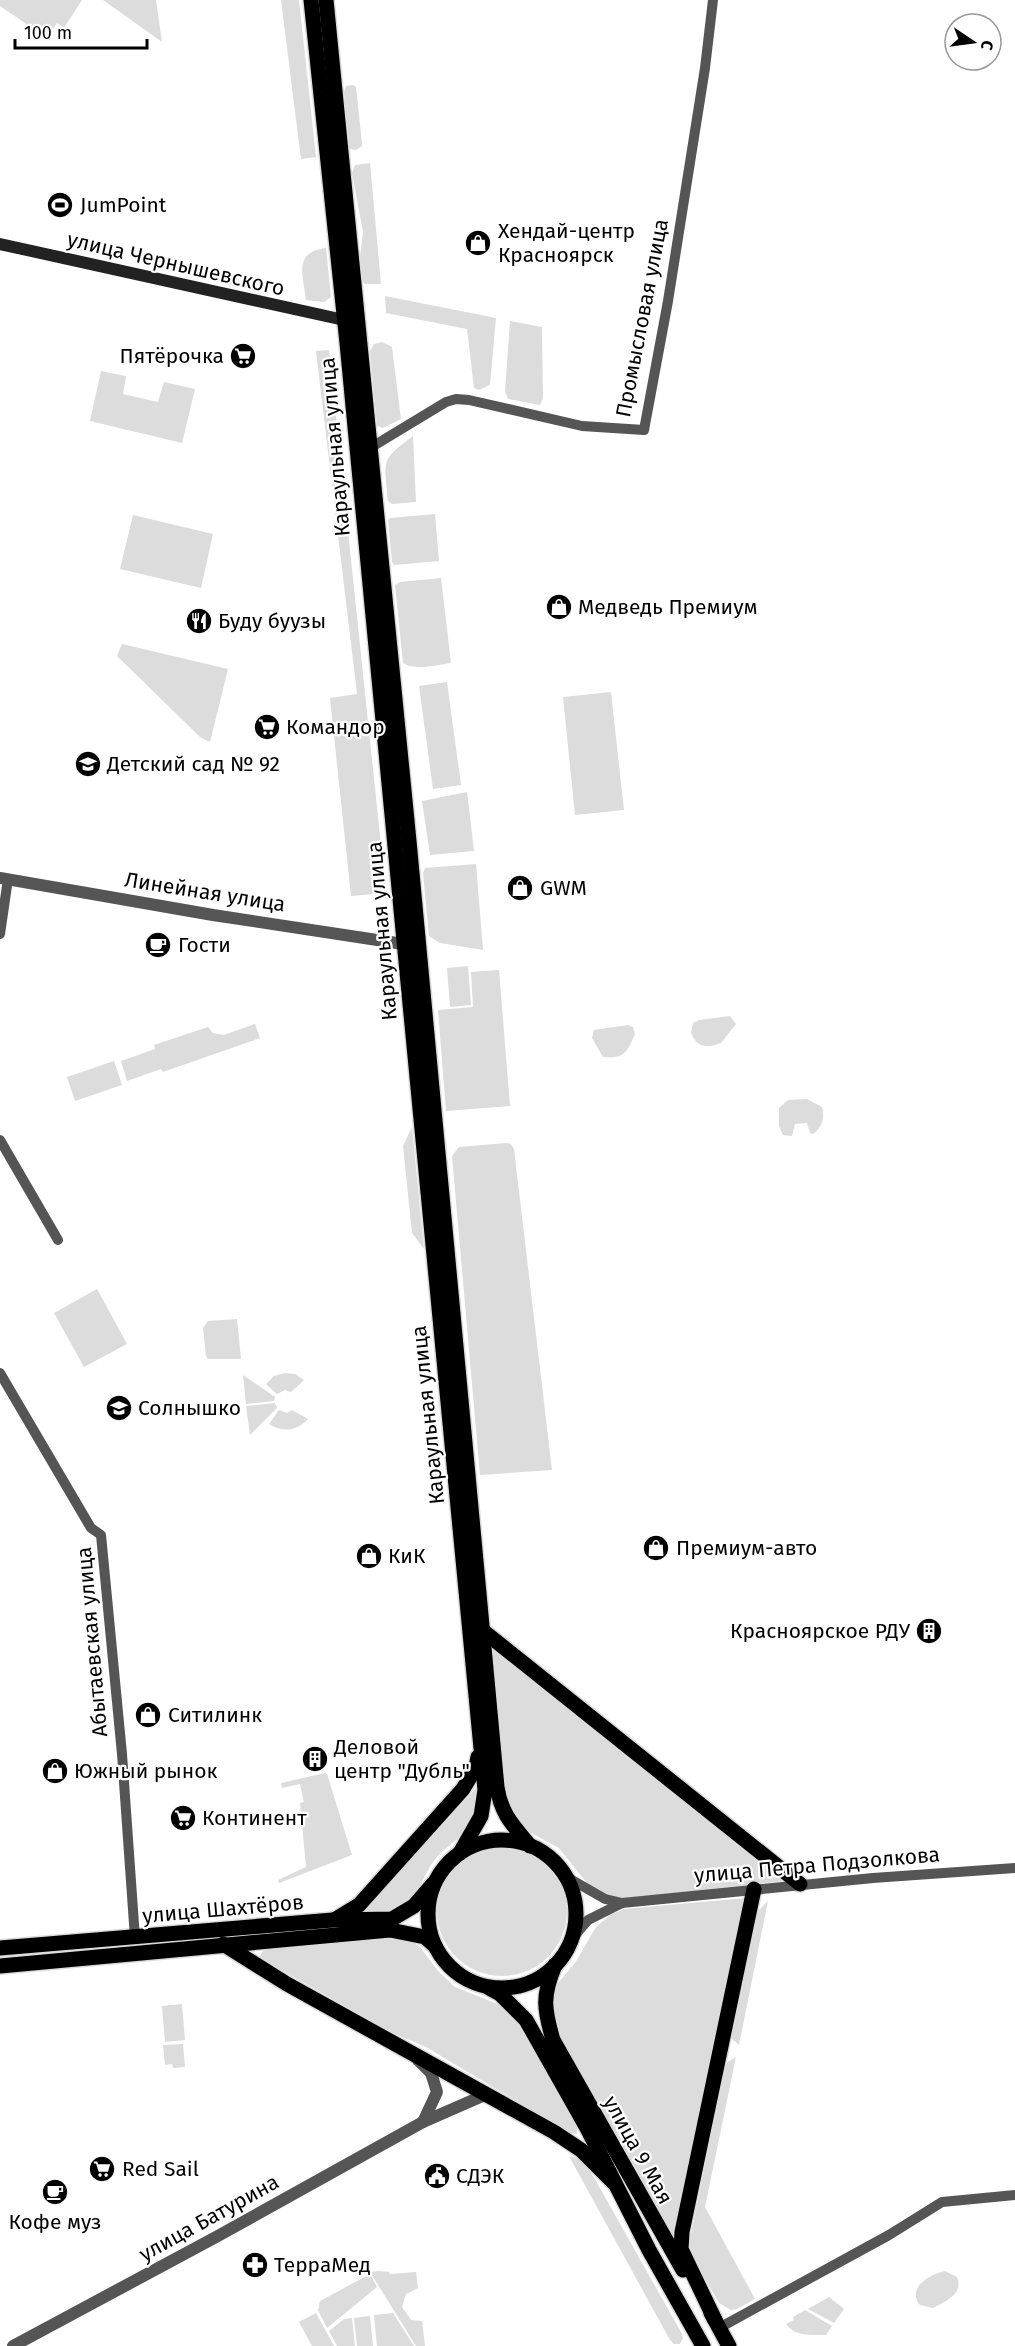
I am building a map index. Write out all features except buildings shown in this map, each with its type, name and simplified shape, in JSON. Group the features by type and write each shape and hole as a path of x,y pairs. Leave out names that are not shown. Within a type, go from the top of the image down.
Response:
{"main road":[{"name":"Караульная улица","path":"311,0 351,320 370,448 484,1790 483,1804 475,1828 460,1853"},
{"name":"Караульная улица","path":"326,0 347,205 351,320 411,945 461,1391 499,1802 505,1816 530,1846"},
{"name":"улица Чернышевского","path":"0,244 351,320"},
{"path":"482,1630 800,1884"},
{"path":"333,1920 360,1905 463,1789 476,1767 479,1739"},
{"path":"494,1840 513,1841 530,1846 544,1853 556,1863 572,1892 576,1908 575,1925 570,1941 555,1965 539,1977 522,1985 503,1988 484,1985 465,1978 448,1965 430,1932 428,1915 435,1882 446,1866 460,1853 477,1844 494,1840"},
{"name":"улица Шахтёров","path":"0,1948 333,1920 392,1919 414,1906 435,1882"},
{"path":"717,2324 681,2248 682,2232 754,1889"},
{"name":"улица Шахтёров","path":"0,1966 390,1930 425,1937 437,1948"},
{"path":"223,1944 288,1984 487,2094 581,2150 615,2184"},
{"name":"улица 9 Мая","path":"555,1965 549,1979 544,2010 553,2040 671,2252 729,2346"},
{"name":"улица 9 Мая","path":"484,1985 500,1994 526,2020 587,2128 649,2250 703,2346"}],"street":[{"name":"Промысловая улица","path":"370,448 446,402 456,399 582,426 644,430 673,267 713,0"},
{"name":"Линейная улица","path":"4,879 411,945"},
{"path":"0,934 4,879"},
{"path":"0,1140 58,1240"},
{"name":"Абытаевская улица","path":"0,1373 91,1528 101,1535 122,1754 135,1938"},
{"name":"улица Петра Подзолкова","path":"565,1876 605,1899 622,1903 800,1884 1015,1868"},
{"name":"улица Петра Подзолкова","path":"570,1941 588,1920 622,1903"},
{"path":"399,2045 426,2066 435,2082 437,2091 434,2102 423,2122"},
{"name":"улица Батурина","path":"12,2346 209,2241 423,2122 487,2094"},
{"path":"717,2324 889,2235 942,2202 1015,2195"}],"shaded area":[{"path":"0,0 82,0 64,28 57,23 47,38 0,6"},
{"path":"103,0 156,0 162,42"},
{"path":"281,0 299,0 316,157 301,159"},
{"path":"346,86 356,87 362,143 362,146 356,150 349,147 344,92"},
{"path":"370,163 381,284 365,284 362,281 360,256 363,232 352,173 355,165"},
{"path":"326,248 331,297 324,302 306,300 302,273 304,259 316,250"},
{"path":"385,296 496,318 490,385 479,390 474,388 467,329 386,313"},
{"path":"510,321 542,327 543,398 540,405 508,399 505,391"},
{"path":"382,342 392,347 401,419 383,428 377,426 370,351 374,344"},
{"path":"329,350 386,893 351,896 330,698 357,694 316,351"},
{"path":"101,371 126,376 123,394 158,402 164,382 195,389 182,443 90,421"},
{"path":"413,436 416,502 392,504 388,501 387,463 394,451"},
{"path":"435,514 439,561 394,565 388,520"},
{"path":"133,515 213,534 201,588 120,569"},
{"path":"441,578 451,663 414,667 403,663 395,585 400,582"},
{"path":"122,644 228,669 210,742 200,737 117,656"},
{"path":"447,682 461,785 433,789 419,686"},
{"path":"611,692 624,810 575,815 563,697"},
{"path":"467,792 474,851 430,855 422,801"},
{"path":"476,864 483,950 440,943 429,936 423,873 425,868"},
{"path":"468,966 471,1005 450,1007 447,968"},
{"path":"499,970 510,1106 446,1111 438,1010 473,1007 471,972"},
{"path":"730,1016 736,1024 721,1043 703,1046 693,1038 691,1033 693,1023 699,1020"},
{"path":"255,1024 260,1038 163,1072 161,1069 127,1081 121,1061 155,1049 154,1045 208,1027 213,1033 224,1035"},
{"path":"628,1025 633,1027 635,1034 627,1050 616,1057 603,1057 592,1038 594,1030"},
{"path":"114,1061 122,1085 75,1101 67,1077"},
{"path":"807,1099 822,1107 823,1119 819,1129 813,1134 810,1133 807,1123 795,1124 792,1136 783,1135 779,1126 779,1108 788,1100"},
{"path":"412,1127 424,1249 412,1233 403,1146"},
{"path":"511,1144 514,1149 552,1470 480,1475 452,1156 459,1147"},
{"path":"97,1289 127,1344 84,1367 54,1313"},
{"path":"237,1319 241,1359 208,1359 203,1328 208,1321"},
{"path":"285,1373 295,1374 304,1380 291,1392 285,1390 277,1394 266,1384 274,1376"},
{"path":"243,1375 275,1397 274,1401 246,1404"},
{"path":"275,1403 277,1408 250,1435 246,1406"},
{"path":"279,1410 287,1413 292,1410 308,1419 295,1428 279,1429 269,1424"},
{"path":"487,1645 786,1881 627,1898 614,1898 591,1888 559,1848 520,1827 506,1806"},
{"path":"325,1773 352,1855 279,1883 278,1880 306,1867 300,1803 304,1802 300,1784 282,1788 281,1783"},
{"path":"479,1785 477,1807 470,1826 437,1857 409,1902 390,1911 367,1914 365,1910"},
{"path":"502,1846 527,1851 548,1865 562,1886 567,1911 562,1936 548,1957 527,1971 502,1976 477,1971 456,1957 442,1936 437,1911 442,1886 456,1865 477,1851"},
{"path":"746,1898 675,2235 672,2236 557,2032 552,2004 557,1984 575,1963 596,1927 610,1915 624,1909"},
{"path":"768,1901 739,2045 732,2039 732,2035 757,1912"},
{"path":"373,1935 410,1940 420,1947 438,1971 455,1987 500,2005 521,2027 577,2126 577,2134 570,2133 426,2047 395,2034 265,1961 260,1956 268,1949"},
{"path":"182,2004 185,2040 165,2042 162,2006"},
{"path":"183,2044 185,2067 173,2068 172,2064 165,2065 163,2045"},
{"path":"736,2057 705,2207 755,2299 731,2310 719,2303 690,2253 689,2244 726,2063"},
{"path":"571,2156 581,2160 592,2174 682,2334 680,2344 674,2344 670,2340 570,2158"},
{"path":"379,2271 390,2274 416,2272 418,2288 406,2294 402,2307 411,2320 422,2321 425,2346 416,2346 370,2272"},
{"path":"945,2271 957,2277 959,2283 956,2292 948,2300 933,2308 920,2305 916,2299 918,2288 933,2275"},
{"path":"370,2274 377,2287 327,2328 318,2310 320,2301"},
{"path":"829,2297 844,2309 834,2323 808,2309"},
{"path":"805,2310 832,2326 826,2335 799,2333 786,2324"},
{"path":"316,2313 334,2346 312,2346 299,2322"},
{"path":"393,2313 414,2346 377,2346 374,2315"},
{"path":"370,2316 373,2346 357,2346 354,2318"},
{"path":"352,2318 355,2346 337,2346 329,2331 344,2319"}],"place":[{"name":"JumPoint","path":"60,205"},
{"name":"Хендай-центр Красноярск","path":"478,243"},
{"name":"Пятёрочка","path":"243,356"},
{"name":"Медведь Премиум","path":"559,607"},
{"name":"Буду буузы","path":"199,621"},
{"name":"Командор","path":"267,727"},
{"name":"Детский сад № 92","path":"88,764"},
{"name":"GWM","path":"520,888"},
{"name":"Гости","path":"158,945"},
{"name":"Солнышко","path":"119,1408"},
{"name":"Премиум-авто","path":"656,1548"},
{"name":"КиК","path":"369,1556"},
{"name":"Красноярское РДУ","path":"929,1631"},
{"name":"Ситилинк","path":"148,1715"},
{"name":"Деловой центр \"Дубль\"","path":"315,1759"},
{"name":"Южный рынок","path":"55,1771"},
{"name":"Континент","path":"183,1818"},
{"name":"Red Sail","path":"102,2169"},
{"name":"СДЭК","path":"437,2176"},
{"name":"Кофе муз","path":"55,2192"},
{"name":"ТерраМед","path":"255,2265"}]}
